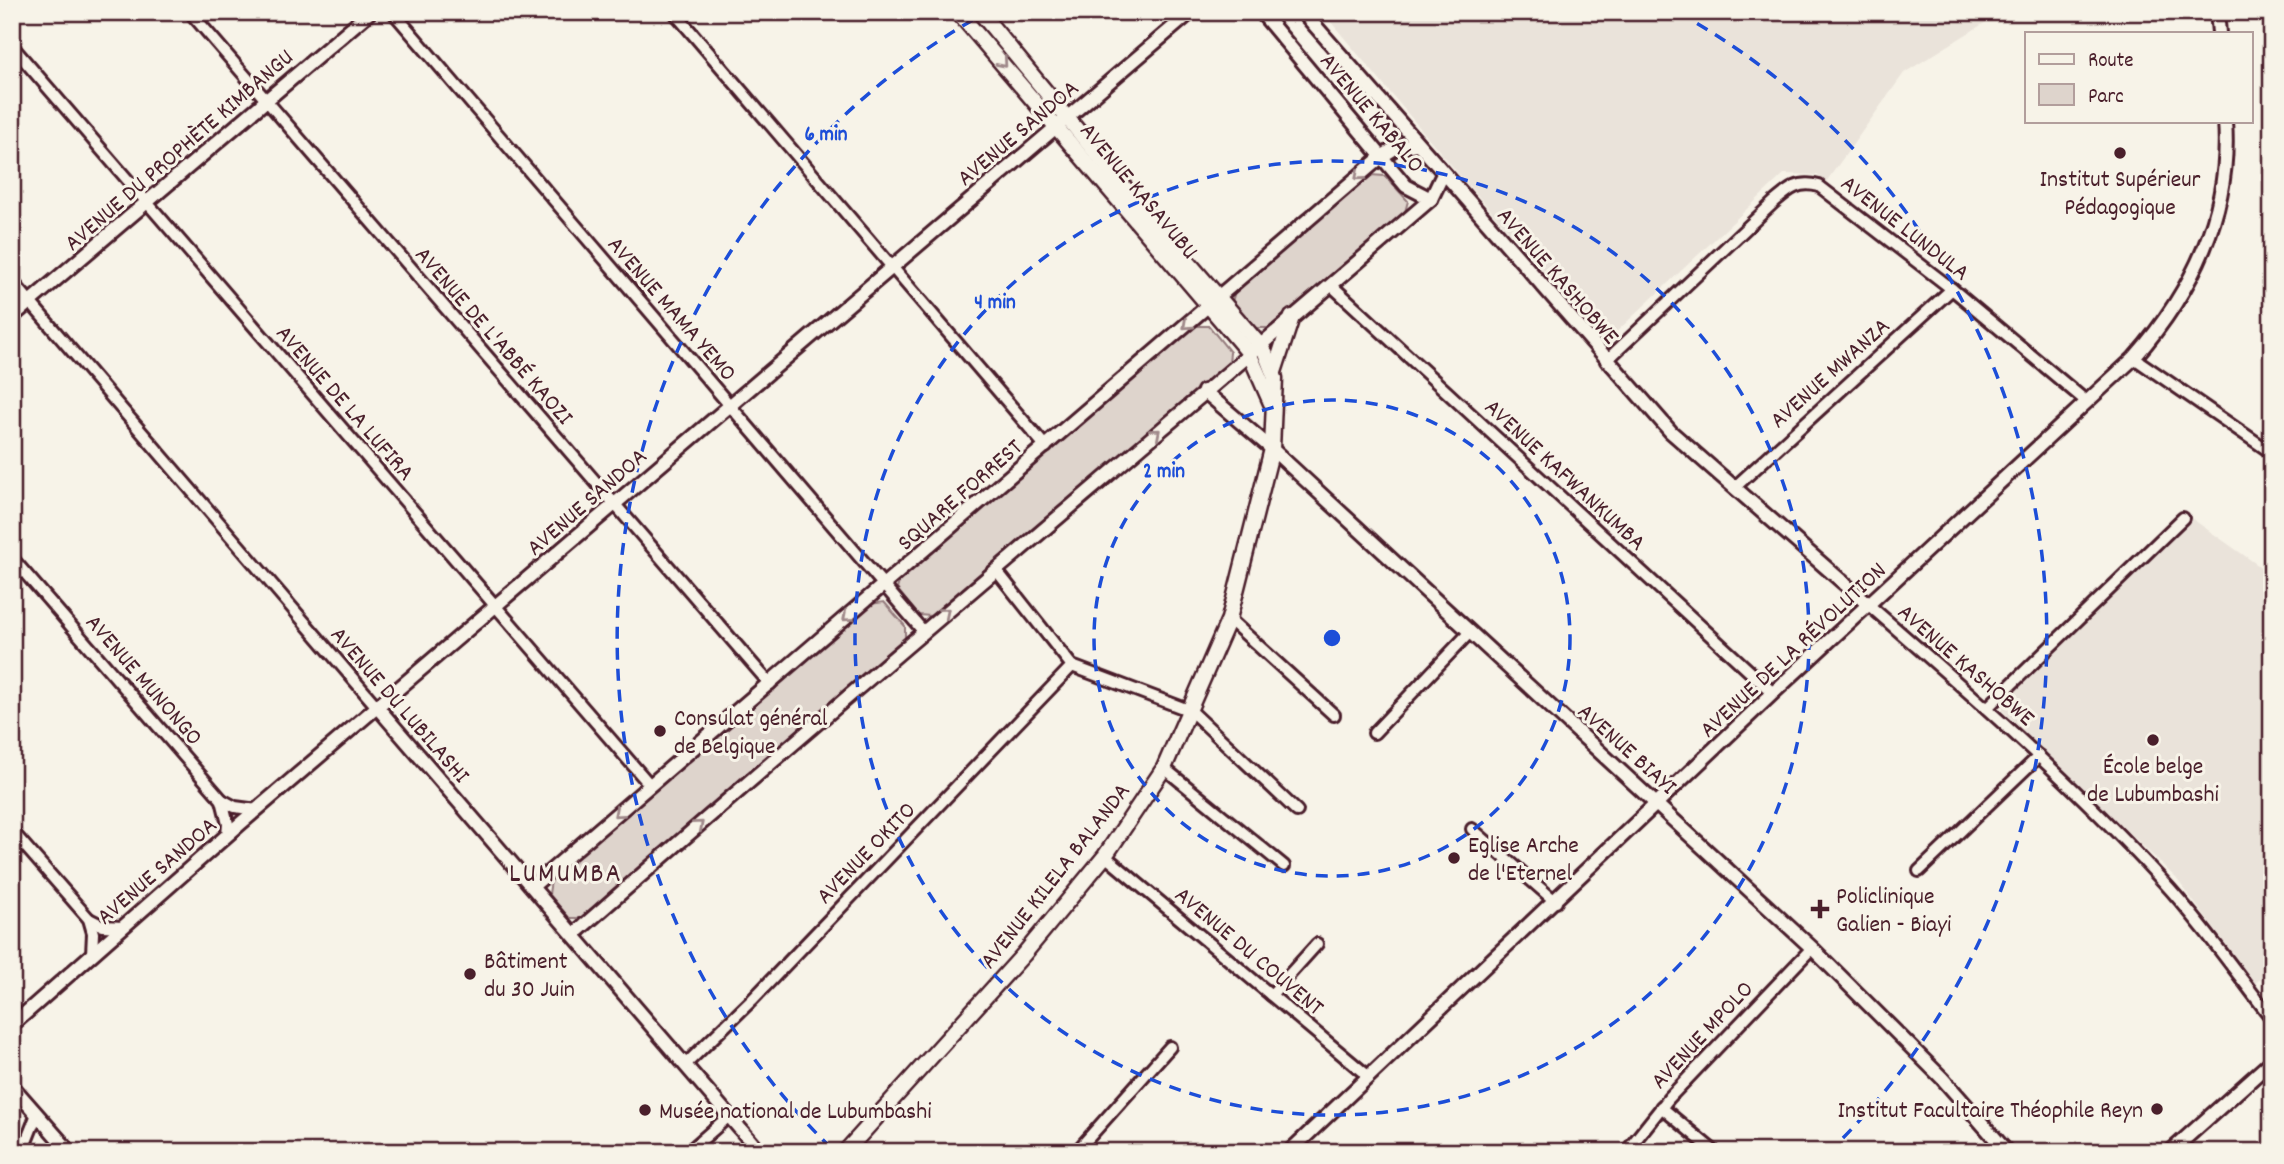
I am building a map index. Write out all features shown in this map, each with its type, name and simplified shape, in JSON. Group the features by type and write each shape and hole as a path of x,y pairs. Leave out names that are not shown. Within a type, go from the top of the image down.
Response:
{"main road":[{"name":"AVENUE KASAVUBU","path":"958,12 1061,122 1254,349 1272,408"},
{"name":"AVENUE KASAVUBU","path":"980,12 1061,122"},
{"path":"1274,374 1292,317"},
{"name":"AVENUE KILELA BALANDA","path":"845,1152 1024,954 1105,856 1164,768 1191,711 1228,619 1272,449 1274,374 1254,349"}],"street":[{"name":"AVENUE DE L'ABBÉ KAOZI","path":"190,12 253,89 267,100 770,684"},
{"name":"AVENUE DU PROPHÈTE KIMBANGU","path":"12,317 370,12"},
{"name":"AVENUE MAMA YEMO","path":"393,12 923,631"},
{"path":"674,12 1046,447"},
{"name":"AVENUE SANDOA","path":"12,1025 257,810 614,506 728,405 1191,12"},
{"name":"AVENUE KABALO","path":"1261,12 1406,186 1432,198"},
{"name":"AVENUE KABALO","path":"1303,12 1443,174"},
{"path":"2217,12 2219,32"},
{"name":"AVENUE DE LA LUFIRA","path":"12,46 650,785"},
{"name":"AVENUE DE LA RÉVOLUTION","path":"1289,1152 1556,902 1773,693 1870,606 2134,358 2166,319 2191,279 2215,221 2226,170 2225,122"},
{"name":"SQUARE FORREST","path":"533,886 1381,157 1397,148 1417,144"},
{"path":"574,934 923,631 1087,496 1204,391 1432,198 1443,174"},
{"name":"AVENUE KASHOBWE","path":"1443,174 1671,432 1987,708 2039,756 2168,887 2272,1019"},
{"name":"AVENUE LUNDULA","path":"1606,361 1773,203 1793,186 1802,183 1819,186 1952,289 2087,401"},
{"path":"1432,198 1452,197 1468,202"},
{"name":"AVENUE DU LUBILASHI","path":"12,281 760,1152"},
{"name":"AVENUE KAFWANKUMBA","path":"1331,285 1773,693"},
{"name":"AVENUE MWANZA","path":"1735,486 1952,289"},
{"path":"2134,358 2272,453"},
{"name":"AVENUE BIAYI","path":"1204,391 1272,449 1812,948 1950,1087 2007,1152"},
{"path":"1987,708 2183,518"},
{"name":"AVENUE MUNONGO","path":"12,558 222,800"},
{"path":"996,570 1072,666 1191,711 1297,811"},
{"path":"1228,619 1334,715"},
{"path":"1374,733 1470,632"},
{"name":"AVENUE OKITO","path":"686,1064 752,1000 1072,666"},
{"path":"1919,871 2039,756"},
{"path":"1164,768 1284,866"},
{"path":"222,800 235,807 257,810"},
{"path":"222,800 228,824 227,836"},
{"path":"1472,829 1556,902"},
{"path":"12,831 89,919 103,926 123,927"},
{"name":"AVENUE DU COUVENT","path":"1105,856 1369,1077"},
{"path":"89,919 93,933 92,954"},
{"path":"1271,995 1317,944"},
{"name":"AVENUE MPOLO","path":"1626,1152 1661,1107 1739,1021 1812,948"},
{"path":"1076,1152 1170,1047"},
{"path":"2170,1152 2272,1060"},
{"path":"12,1086 70,1152"},
{"path":"1661,1107 1715,1152"},
{"path":"22,1152 37,1114"},
{"path":"688,1152 729,1116"}],"shaded area":[{"path":"1328,12 2038,12 2030,17 1986,22 1904,73 1826,182 1817,175 1784,174 1613,335 1599,333 1462,178 1325,15"},
{"name":"École belge de Lubumbashi","path":"2191,518 2272,575 2272,971 2255,983 2176,878 2003,711 2003,703"}],"green space":[{"path":"1371,175 1385,176 1408,201 1405,212 1269,328 1254,328 1232,302 1235,291"},
{"path":"1195,326 1209,326 1230,352 1229,364 931,616 918,615 897,589 900,579"},
{"path":"884,602 905,626 905,638 582,918 569,918 549,894 551,880 870,604"}],"place":[{"name":"Institut Supérieur Pédagogique","path":"2120,153"},
{"name":"Consulat général de Belgique","path":"660,731"},
{"name":"École belge de Lubumbashi","path":"2153,740"},
{"name":"Eglise Arche de l'Eternel","path":"1454,858"},
{"name":"Policlinique Galien - Biayi","path":"1820,909"},
{"name":"Bâtiment du 30 Juin","path":"470,974"},
{"name":"Institut Facultaire Théophile Reyn","path":"2157,1109"},
{"name":"Musée national de Lubumbashi","path":"645,1110"}],"district":[{"name":"LUMUMBA","path":"566,871"}]}
